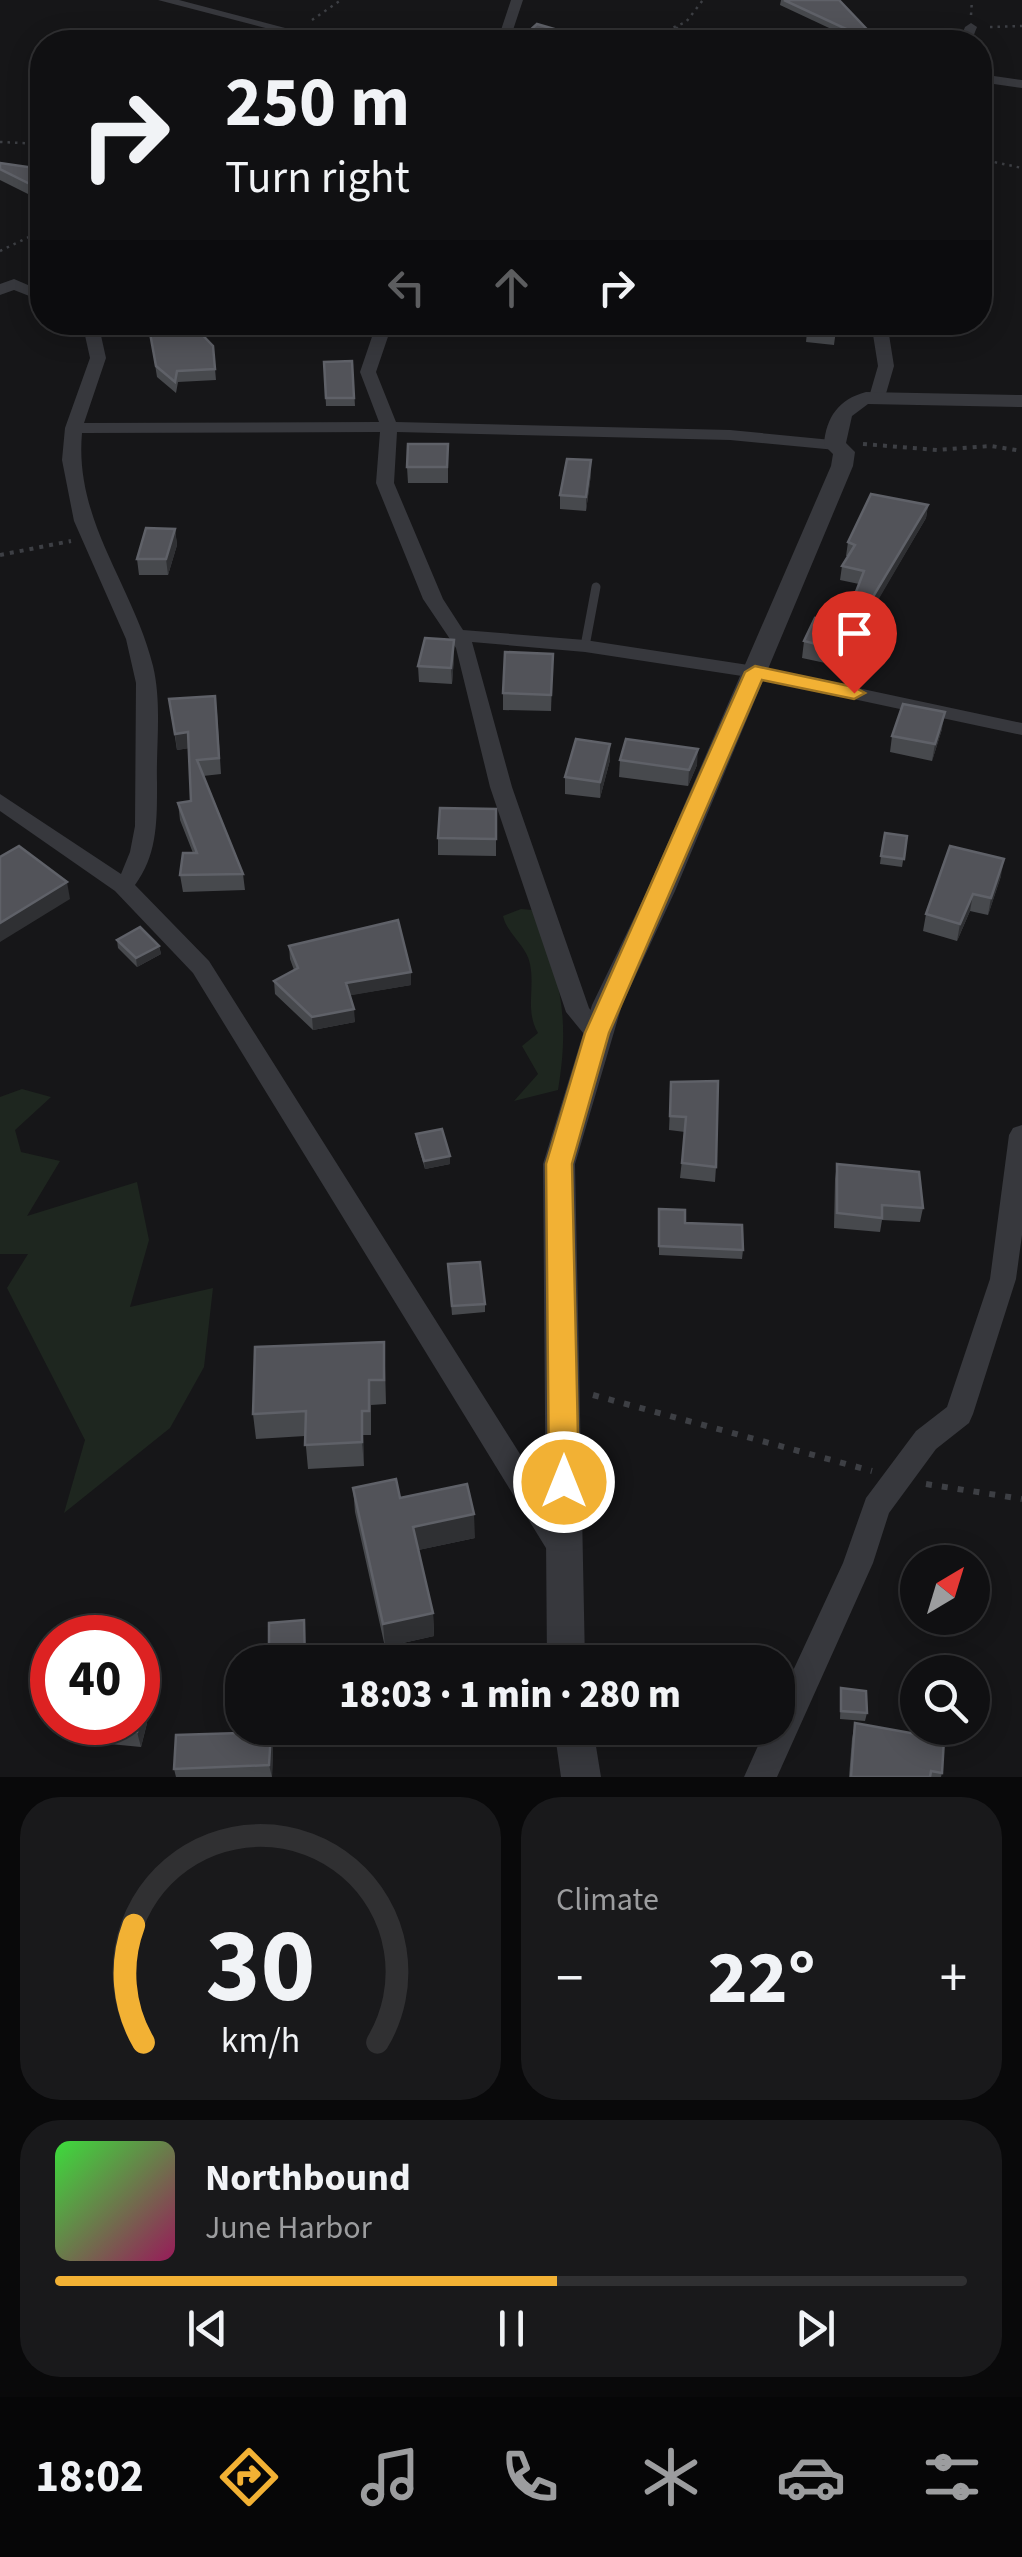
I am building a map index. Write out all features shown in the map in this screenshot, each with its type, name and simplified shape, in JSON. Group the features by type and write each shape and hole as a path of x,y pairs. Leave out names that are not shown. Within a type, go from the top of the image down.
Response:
{"street":[{"path":"164,0 284,30"},
{"path":"508,30 517,0"},
{"path":"992,80 1022,84"},
{"path":"5,283 30,292"},
{"path":"93,335 98,358 69,451 88,538 126,619 144,670 146,797 141,865 122,886"},
{"path":"381,335 368,372 389,426 386,483 433,599 466,648 501,787 578,1012 597,1033"},
{"path":"877,397 886,366 882,335"},
{"path":"566,1645 559,1164 597,1033 846,457 836,445 838,420 850,404 877,397 1022,401"},
{"path":"74,428 389,426 693,434 836,445"},
{"path":"458,635 585,646 755,672 1022,729"},
{"path":"0,801 122,886 202,967 557,1536 564,1556"},
{"path":"760,1777 858,1562 876,1508 926,1440 959,1414 1003,1279 1022,1135"},
{"path":"576,1745 581,1777"}],"lane":[{"path":"585,646 596,588"}],"path":[{"path":"669,30 699,13 703,0"},
{"path":"971,27 1022,26"},
{"path":"0,142 30,143"},
{"path":"992,162 1022,168"},
{"path":"0,251 30,236"},
{"path":"836,445 937,450 991,446 1022,451"},
{"path":"0,555 88,538"},
{"path":"564,1388 897,1478 1022,1499"}],"shaded area":[{"path":"521,909 532,910 550,956 560,998 563,1041 558,1090 514,1101 538,1074 522,1046 538,1033 531,1008 530,964 503,916"},
{"path":"22,1089 51,1097 15,1130 21,1152 60,1161 27,1216 137,1182 149,1240 130,1307 213,1288 204,1367 170,1428 64,1513 85,1440 7,1288 28,1254 0,1254 0,1097"}],"building":[{"path":"784,0 839,0 868,30 848,30"},
{"path":"537,24 558,30 530,30"},
{"path":"0,163 30,167 30,184 0,169"},
{"path":"150,335 202,335 213,346 215,369 177,371 175,382 156,366"},
{"path":"352,361 354,398 326,398 324,362"},
{"path":"408,444 448,444 447,467 407,467"},
{"path":"567,459 591,460 586,497 560,495"},
{"path":"871,494 928,505 871,600 879,602 864,640 839,636 864,571 842,566 855,545 848,542"},
{"path":"146,528 175,529 166,559 137,559"},
{"path":"815,618 843,624 832,648 804,641"},
{"path":"425,638 454,640 451,668 418,666"},
{"path":"505,652 553,654 551,695 503,693"},
{"path":"215,696 219,758 197,760 243,874 180,875 183,853 197,853 178,803 191,801 188,732 175,734 169,699"},
{"path":"903,704 945,712 935,744 892,736"},
{"path":"576,739 610,744 600,782 565,777"},
{"path":"626,739 698,749 689,770 620,760"},
{"path":"440,808 496,809 496,839 438,838"},
{"path":"885,833 907,836 904,859 881,856"},
{"path":"19,846 67,882 0,923 0,857"},
{"path":"950,846 1004,859 991,898 973,894 960,924 926,914"},
{"path":"398,920 411,972 346,983 354,1009 312,1017 274,981 298,968 289,946"},
{"path":"140,927 159,946 136,958 117,940"},
{"path":"718,1081 716,1167 682,1163 686,1117 670,1116 671,1082"},
{"path":"442,1129 450,1156 424,1161 416,1134"},
{"path":"837,1164 919,1172 923,1208 882,1205 882,1218 837,1213"},
{"path":"659,1209 685,1210 685,1223 742,1225 743,1250 659,1246"},
{"path":"480,1262 485,1304 452,1306 448,1264"},
{"path":"384,1342 384,1380 369,1380 369,1411 362,1411 362,1442 305,1445 306,1411 253,1414 255,1347"},
{"path":"396,1479 400,1498 467,1484 474,1514 413,1527 433,1613 383,1624 353,1488"},
{"path":"304,1620 305,1645 269,1645 269,1623"},
{"path":"841,1688 866,1691 867,1713 841,1711"},
{"path":"855,1723 900,1731 900,1745 944,1745 942,1773 931,1771 930,1777 851,1777"},
{"path":"225,1733 225,1745 270,1745 269,1765 174,1769 176,1735"}],"route":[{"path":"564,1482 559,1164 597,1033 755,672 854,693"}]}
